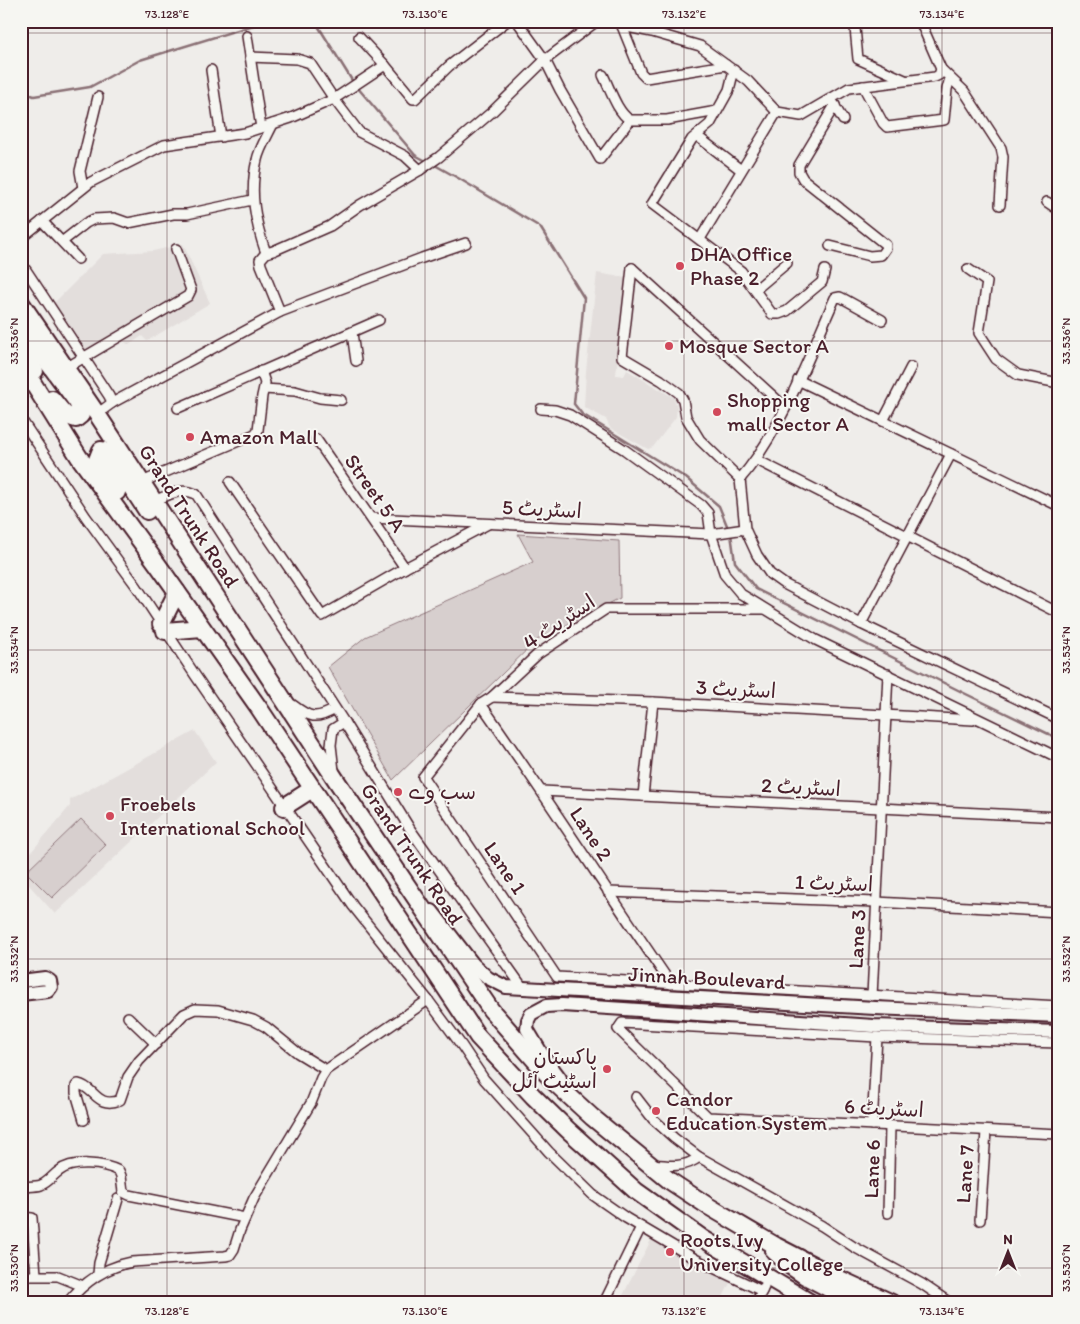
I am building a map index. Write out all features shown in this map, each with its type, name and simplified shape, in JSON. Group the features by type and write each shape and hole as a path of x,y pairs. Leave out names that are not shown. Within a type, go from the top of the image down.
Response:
{"highway":[{"name":"Grand Trunk Road","path":"21,303 98,414 336,780 491,1010 554,1082 648,1164 708,1206 756,1234 842,1280 892,1303"},
{"path":"21,326 80,405 81,414 79,418 71,418 62,412 21,350"},
{"path":"21,364 79,457 202,628 478,1037 533,1096 636,1191 767,1283 811,1303"},
{"path":"158,565 155,549 97,460 101,450 111,453 126,479 176,550 193,560"},
{"path":"177,592 163,627 202,628"},
{"path":"284,808 312,789"},
{"path":"756,1234 792,1267 805,1276 856,1303"},
{"path":"767,1283 824,1303"}],"street":[{"path":"359,37 412,98 415,99 449,66 507,21"},
{"path":"517,21 545,60 600,159 630,120"},
{"path":"280,312 261,265 260,260 266,253 330,226 360,205 427,165 493,111 545,60 596,21"},
{"path":"850,21 855,28 858,60 907,81"},
{"path":"920,21 942,69 964,91 1001,148 1003,157 1000,205"},
{"path":"620,23 700,46 748,81 777,112 801,116 833,102 849,88 935,77 939,75 942,69"},
{"path":"620,23 641,73 646,78 726,65"},
{"path":"247,36 261,128"},
{"path":"250,57 297,59 310,62 359,132 405,156 427,165"},
{"path":"21,238 91,182 164,145 245,133 291,118 334,98 385,65"},
{"path":"211,70 221,137"},
{"path":"734,70 729,90 710,124 692,139 652,204 741,271 772,314 780,314 787,311 822,282 825,270"},
{"path":"603,75 618,105 630,120 667,120 717,111"},
{"path":"863,86 887,127 944,120 946,89 950,78"},
{"path":"83,188 80,171 98,97"},
{"path":"833,102 844,120"},
{"path":"830,246 870,256 881,255 886,248 886,245 803,179 799,172 799,165 833,102"},
{"path":"700,239 777,112"},
{"path":"266,253 257,230 252,200 257,160 273,124"},
{"path":"697,136 741,170"},
{"path":"62,242 94,219 114,218 128,223 173,214 187,214 252,200"},
{"path":"1047,202 1059,210"},
{"path":"42,221 78,259"},
{"path":"98,414 112,403 280,312 466,243"},
{"path":"66,368 190,293 176,249"},
{"path":"755,290 787,263"},
{"path":"21,266 26,270 46,299 112,403"},
{"path":"785,407 632,268 622,357 679,393 683,400 686,416 700,440 740,479 742,530 770,574 784,584 862,624 1059,719"},
{"path":"968,269 987,282 979,333 996,359 1018,375 1059,383"},
{"path":"740,479 757,460 785,407 836,298 840,297 882,320"},
{"path":"178,408 261,371 306,354 380,320"},
{"path":"352,333 356,361"},
{"path":"882,421 911,367"},
{"path":"142,482 254,434 260,428 265,383 261,371"},
{"path":"798,380 1059,506"},
{"path":"264,389 295,391 320,398 341,400"},
{"path":"541,409 555,410 570,416 625,450 692,498 708,513 716,534 725,575 742,594 764,609 816,640 1059,758"},
{"path":"21,419 284,808 353,906 428,1000 484,1079 550,1152 593,1195 641,1227 697,1260 767,1283 759,1302"},
{"name":"Street 5 A","path":"316,439 405,568"},
{"path":"862,624 951,454"},
{"path":"757,460 1059,613"},
{"path":"230,482 322,616 405,568 488,524"},
{"path":"154,501 177,491 187,490 196,494 344,722 410,829 523,988"},
{"name":"اسٹریٹ 5","path":"371,518 716,534 742,530"},
{"name":"اسٹریٹ 4","path":"423,777 481,704 492,697 538,654 606,609 764,609"},
{"name":"Lane 3","path":"872,996 888,674"},
{"name":"اسٹریٹ 3","path":"492,697 653,702 978,720"},
{"path":"282,698 310,716 321,717 335,709"},
{"path":"644,796 653,702"},
{"name":"Lane 2","path":"481,704 542,791 671,984"},
{"path":"336,780 331,745 333,729 344,722"},
{"name":"Lane 1","path":"423,777 557,978 671,984"},
{"name":"اسٹریٹ 2","path":"542,791 1059,818"},
{"name":"Jinnah Boulevard","path":"402,877 431,909 474,964 488,978 506,986 609,992 807,998 949,1011 1059,1016"},
{"name":"اسٹریٹ 1","path":"608,892 876,902 1059,912"},
{"path":"21,981 45,978 50,980 51,987 48,991 21,994"},
{"path":"671,984 807,998 872,996 1059,1006"},
{"path":"609,992 618,1009"},
{"path":"67,1303 98,1274 117,1265 132,1262 230,1255 234,1250 245,1218 264,1179 311,1102 326,1070 428,1000"},
{"name":"Jinnah Boulevard","path":"592,1117 570,1093 527,1029 531,1014 546,1006 562,1005 618,1009 808,1027 1059,1032"},
{"path":"84,1120 76,1093 76,1086 78,1084 82,1085 103,1101 115,1102 120,1100 130,1072 184,1014 194,1009 218,1010 242,1016 266,1027 298,1053 326,1070"},
{"path":"948,1029 949,1011"},
{"path":"128,1017 156,1044"},
{"name":"اسٹریٹ 6","path":"808,1027 622,1023 618,1028 708,1117 1059,1134"},
{"path":"808,1027 877,1037 1059,1043"},
{"path":"872,1125 877,1037"},
{"path":"636,1097 653,1119 699,1157 822,1226 854,1247 922,1284 950,1303"},
{"name":"Lane 6","path":"888,1213 890,1126"},
{"name":"Lane 7","path":"980,1220 986,1131"},
{"path":"648,1164 678,1166 689,1164 699,1157"},
{"path":"21,1186 40,1186 59,1171 73,1164 106,1165 119,1171 122,1176 124,1192 129,1195 245,1218"},
{"path":"98,1274 99,1263 118,1199"},
{"path":"21,1216 32,1218 36,1275"},
{"path":"604,1303 641,1227"},
{"path":"21,1276 58,1276 83,1286"}],"shaded area":[{"path":"183,244 210,303 147,341 142,336 129,345 123,341 87,358 53,304 103,254 153,251"},
{"path":"597,273 626,278 616,375 624,376 627,370 674,398 677,407 676,417 653,447 648,449 610,428 606,419 584,407"},
{"path":"518,534 619,541 620,598 537,640 393,780 328,667 365,637 533,562"},
{"name":"Froebels International School","path":"195,731 216,762 55,914 21,876 21,864 70,806 70,800"},
{"path":"81,819 106,845 52,898 26,872"},
{"name":"Roots Ivy University College","path":"655,1232 735,1273 720,1303 619,1303"}],"waterway":[{"path":"21,91 34,96 90,87 140,60 267,21"},
{"path":"315,21 353,82"},
{"path":"357,87 415,155 428,162"},
{"path":"433,164 540,227 584,298 574,404 582,414 686,478 719,506 728,528"},
{"path":"731,534 735,562 756,589 1059,739"}],"place":[{"name":"DHA Office Phase 2","path":"680,266"},
{"name":"Mosque Sector A","path":"669,346"},
{"name":"Shopping mall Sector A","path":"717,412"},
{"name":"Amazon Mall","path":"190,437"},
{"name":"سب وے","path":"398,792"},
{"name":"Froebels International School","path":"110,816"},
{"name":"پاکستان اسٹیٹ آئل","path":"607,1069"},
{"name":"Candor Education System","path":"656,1111"},
{"name":"Roots Ivy University College","path":"670,1252"}]}
